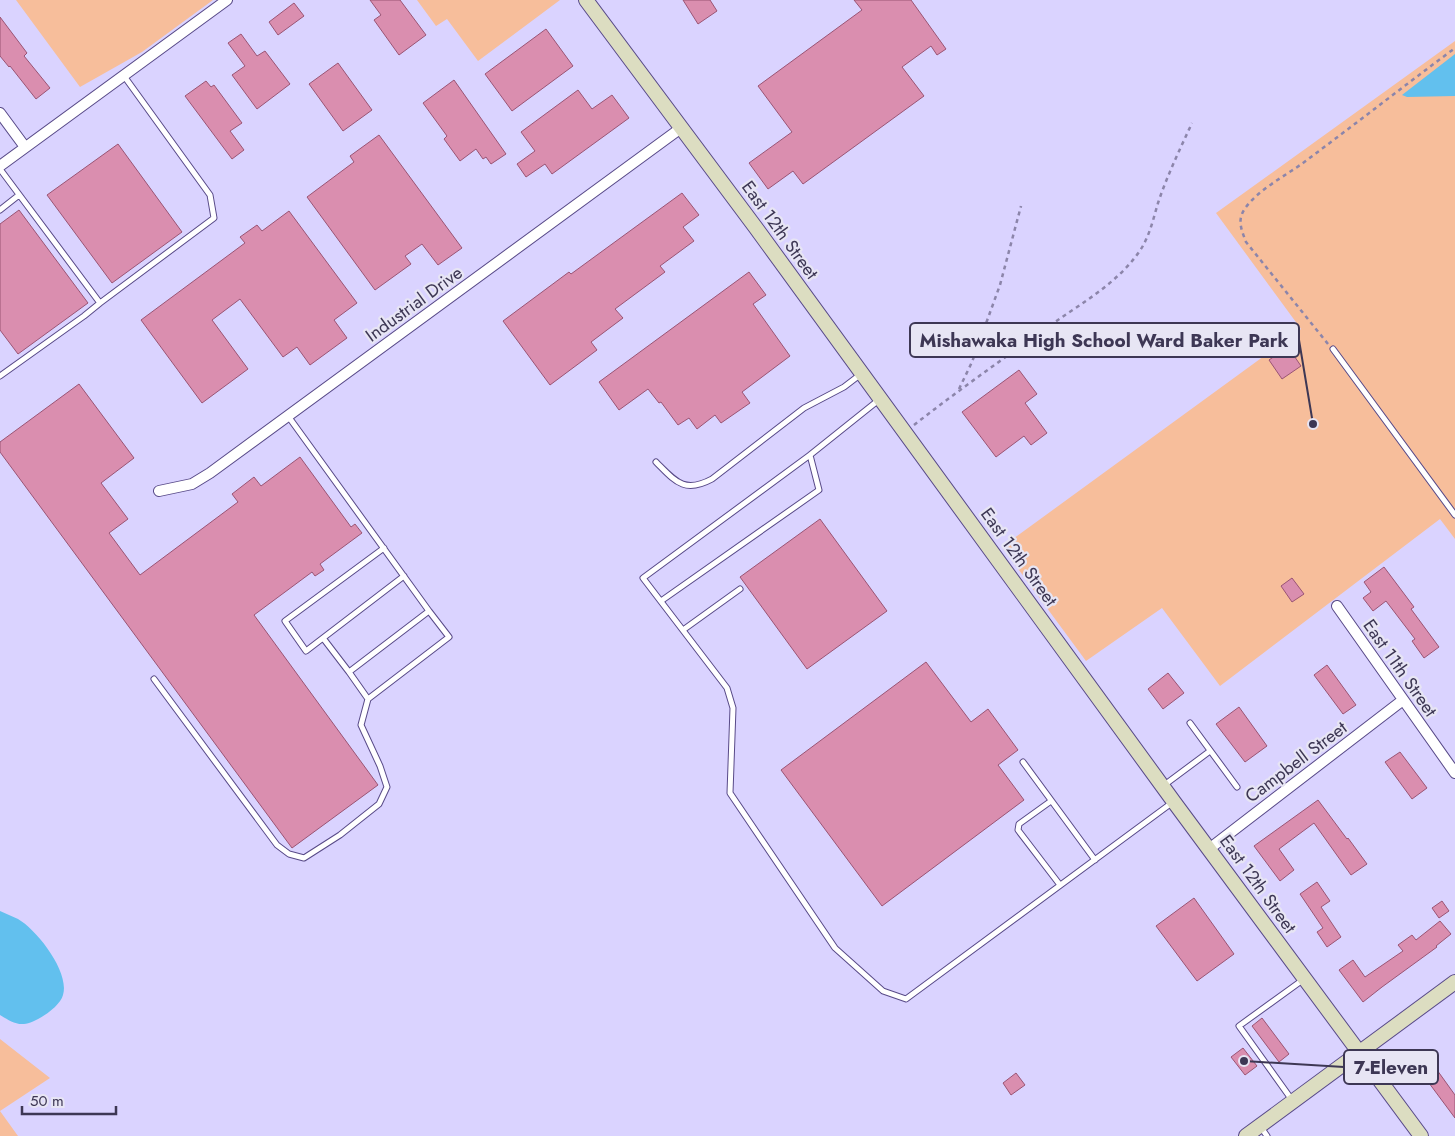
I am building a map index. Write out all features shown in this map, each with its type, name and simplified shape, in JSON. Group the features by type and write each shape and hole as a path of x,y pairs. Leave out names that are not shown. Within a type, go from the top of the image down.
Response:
{"street":[{"path":"0,168 25,147 227,0"},
{"name":"East 12th Street","path":"586,0 881,398 1162,786 1421,1136"},
{"path":"0,113 25,147"},
{"name":"Industrial Drive","path":"159,491 192,484 288,416 681,128"},
{"name":"East 11th Street","path":"1336,606 1455,773"},
{"name":"Campbell Street","path":"1209,849 1403,700"},
{"path":"1246,1136 1264,1131 1293,1101 1455,982"}],"lane":[{"path":"0,376 84,316 214,218 210,195 124,76"},
{"path":"0,168 100,303"},
{"path":"0,210 19,196"},
{"path":"1333,349 1455,515"},
{"path":"656,462 673,480 690,487 700,485 712,479 804,408 844,387 862,374"},
{"path":"881,398 810,455 643,578 727,688 733,708 730,793 835,948 883,991 906,999 1174,802"},
{"path":"154,679 277,845 289,854 304,858 340,835 380,804 387,787 380,766 361,725 368,699 449,637 288,416"},
{"path":"661,602 819,490 810,455"},
{"path":"384,548 285,621 306,651 404,576"},
{"path":"683,630 740,589"},
{"path":"349,672 429,611"},
{"path":"323,638 368,699"},
{"path":"1190,723 1238,787"},
{"path":"1162,786 1210,751"},
{"path":"1022,762 1095,860"},
{"path":"1051,801 1020,824 1018,830 1060,886"},
{"path":"1293,1101 1238,1026 1304,978"}],"path":[{"path":"1333,349 1246,242 1241,230 1241,216 1252,200 1266,189 1455,48"},
{"path":"905,432 958,390 1077,306 1128,267 1140,251 1149,233 1158,203 1192,123"},
{"path":"958,390 972,362 1000,285 1021,206"}],"shaded area":[{"path":"16,0 213,0 142,52 80,87"},
{"path":"417,0 560,0 478,61 447,19 436,26"},
{"path":"1455,41 1455,539 1440,519 1220,686 1162,608 1086,661 1002,547 1301,329 1216,213"},
{"path":"0,1039 50,1078 0,1111"},
{"path":"0,1111 18,1136 0,1136"}],"water":[{"path":"1455,54 1455,96 1407,97 1402,95"},
{"path":"0,911 18,919 34,932 50,952 62,975 64,986 61,1000 47,1014 29,1023 17,1024 0,1015"}],"building":[{"path":"370,0 400,0 426,35 399,55 374,20 381,15"},
{"path":"683,0 710,0 717,11 698,24"},
{"path":"854,0 911,0 946,49 937,55 931,46 902,67 924,96 803,184 793,171 768,189 749,163 792,132 758,86 862,10"},
{"path":"294,3 304,16 278,35 269,22"},
{"path":"0,17 27,53 24,56 50,88 36,99 0,56"},
{"path":"546,29 573,66 512,111 485,74"},
{"path":"241,34 257,56 265,51 290,84 257,109 232,75 245,66 228,43"},
{"path":"338,63 372,110 343,131 309,84"},
{"path":"454,80 506,154 491,164 486,157 483,159 476,149 460,161 444,139 447,136 423,103"},
{"path":"206,81 211,87 214,85 242,123 230,131 244,150 232,159 185,96"},
{"path":"578,90 592,109 612,95 629,118 552,174 545,164 526,177 517,164 535,151 521,132"},
{"path":"379,135 462,248 438,265 422,244 405,256 411,264 375,290 307,197 354,162 350,156"},
{"path":"118,144 182,232 112,283 47,195"},
{"path":"682,193 699,215 683,227 694,241 660,266 665,272 615,309 623,318 591,342 597,350 550,385 503,321"},
{"path":"19,210 88,303 18,354 0,330 0,224"},
{"path":"289,211 357,303 334,320 347,338 310,365 297,347 283,357 240,299 212,320 248,369 202,403 141,320 245,243 240,237 257,225 262,231"},
{"path":"749,272 766,295 753,304 790,356 742,392 750,403 721,423 715,415 697,429 689,418 678,425 661,402 659,403 648,389 619,410 599,382"},
{"path":"1288,347 1301,366 1282,379 1269,360"},
{"path":"1019,370 1037,394 1025,403 1047,433 1031,445 1024,436 996,457 962,412"},
{"path":"79,384 134,458 101,483 128,519 109,533 140,575 238,502 232,494 254,477 261,486 300,457 351,527 355,524 362,533 320,564 324,570 315,576 312,572 254,615 378,785 292,848 0,452 0,442"},
{"path":"820,519 887,611 807,669 740,577"},
{"path":"1384,567 1414,607 1411,609 1439,647 1424,658 1412,641 1415,639 1386,601 1373,611 1363,598 1371,592 1364,582"},
{"path":"1292,578 1304,594 1292,602 1281,586"},
{"path":"926,662 971,722 988,709 1018,750 998,765 1024,800 882,906 781,770"},
{"path":"1327,665 1356,705 1343,714 1314,675"},
{"path":"1168,673 1184,693 1163,709 1148,689"},
{"path":"1239,707 1267,746 1245,762 1216,724"},
{"path":"1400,752 1427,788 1412,799 1385,762"},
{"path":"1318,800 1367,864 1351,875 1314,823 1279,849 1294,870 1280,881 1254,846"},
{"path":"1317,882 1330,901 1321,907 1341,937 1327,947 1317,932 1323,928 1300,894"},
{"path":"1194,898 1234,954 1197,981 1156,926"},
{"path":"1442,901 1449,911 1439,918 1432,908"},
{"path":"1440,921 1451,934 1437,947 1363,1002 1339,970 1353,960 1365,977 1403,951 1398,945 1412,935 1416,940"},
{"path":"1262,1018 1289,1054 1279,1062 1252,1026"},
{"path":"1243,1048 1257,1066 1245,1075 1231,1057"},
{"path":"1437,1070 1455,1095 1455,1118 1426,1079"},
{"path":"1016,1073 1025,1085 1011,1095 1003,1083"}],"place":[{"name":"Mishawaka High School Ward Baker Park","path":"1313,424"},
{"name":"7-Eleven","path":"1244,1061"}]}
